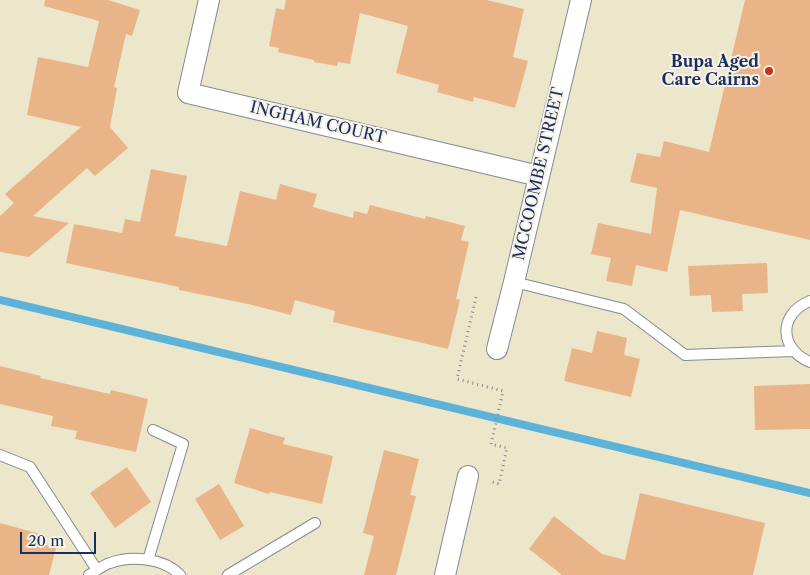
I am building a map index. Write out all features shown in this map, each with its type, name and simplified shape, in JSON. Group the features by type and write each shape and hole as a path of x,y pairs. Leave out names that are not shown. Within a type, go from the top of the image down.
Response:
{"street":[{"name":"INGHAM COURT","path":"209,0 188,93 539,176"},
{"name":"MCCOOMBE STREET","path":"497,349 580,0"},
{"path":"445,575 468,476"}],"lane":[{"path":"514,282 624,309 685,355 793,352"},
{"path":"810,301 802,304 794,311 788,320 787,331 788,342 793,352 810,362"},
{"path":"148,560 183,444 153,430"},
{"path":"0,456 30,467 93,573 109,563 130,558 154,561 176,571 180,575"},
{"path":"228,575 316,523"}],"path":[{"path":"476,297 457,379 503,391 491,444 507,448 499,484"}],"building":[{"path":"45,0 108,0 140,10 132,36 126,34 114,87 117,88 110,127 128,148 95,176 87,168 33,216 69,223 29,257 0,252 0,216 14,203 5,194 81,127 27,115 38,57 88,67 99,21 44,6"},
{"path":"286,0 487,0 524,9 513,57 528,61 515,108 474,97 473,102 437,92 439,85 396,73 408,26 360,13 350,64 338,62 337,66 278,52 279,48 269,46 276,8 284,10"},
{"name":"Bupa Aged Care Cairns","path":"745,0 810,0 810,240 680,210 667,272 636,265 632,286 606,281 611,258 591,254 598,223 651,234 657,188 630,182 637,153 660,157 664,141 709,152"},
{"path":"151,169 187,176 175,236 227,246 240,191 276,200 280,184 317,194 313,207 353,218 354,211 367,214 370,205 425,219 426,216 465,226 461,240 469,242 456,299 460,300 448,349 333,322 335,311 295,300 291,315 179,290 179,287 66,263 74,224 122,233 125,219 140,222"},
{"path":"767,263 768,293 742,294 743,311 712,312 711,295 690,296 688,266"},
{"path":"597,331 627,338 624,355 640,359 631,397 564,381 572,348 592,353"},
{"path":"0,366 41,376 40,378 110,394 111,390 148,399 136,452 75,439 77,431 51,426 53,416 0,404"},
{"path":"810,384 810,429 755,430 754,386"},
{"path":"250,428 285,438 283,444 333,456 322,504 270,492 269,494 234,483"},
{"path":"384,450 419,459 410,495 416,496 396,575 364,575 374,536 363,533"},
{"path":"127,467 151,502 115,528 90,493"},
{"path":"219,484 244,526 220,540 195,499"},
{"path":"640,493 765,523 753,575 562,575 529,549 554,516 602,554 625,560"},
{"path":"0,523 47,536 44,544 56,548 49,575 0,575"}],"waterway":[{"path":"0,300 810,493"}],"place":[{"name":"Bupa Aged Care Cairns","path":"769,71"}]}
